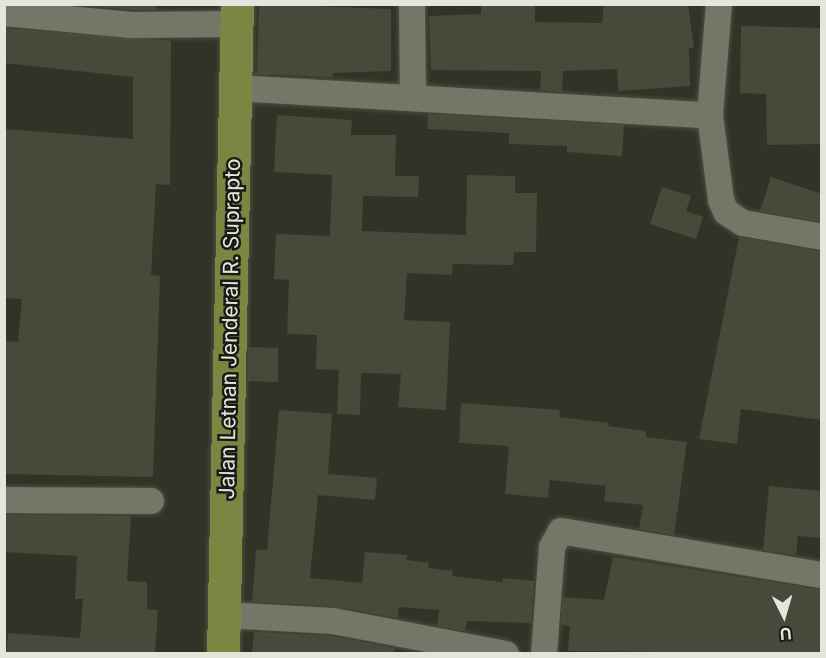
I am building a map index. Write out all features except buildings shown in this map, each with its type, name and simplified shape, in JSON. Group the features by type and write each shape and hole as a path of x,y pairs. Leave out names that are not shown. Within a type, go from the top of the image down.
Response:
{"main road":[{"name":"Jalan Letnan Jenderal R. Suprapto","path":"223,654 236,14"}],"street":[{"path":"412,4 413,96"},
{"path":"719,4 710,115 721,200 732,218 822,237"},
{"path":"4,12 131,25 236,14"},
{"path":"235,88 413,96 710,115"},
{"path":"4,500 151,501"},
{"path":"544,654 552,547 561,531 822,575"},
{"path":"224,615 333,621 507,654"}]}
